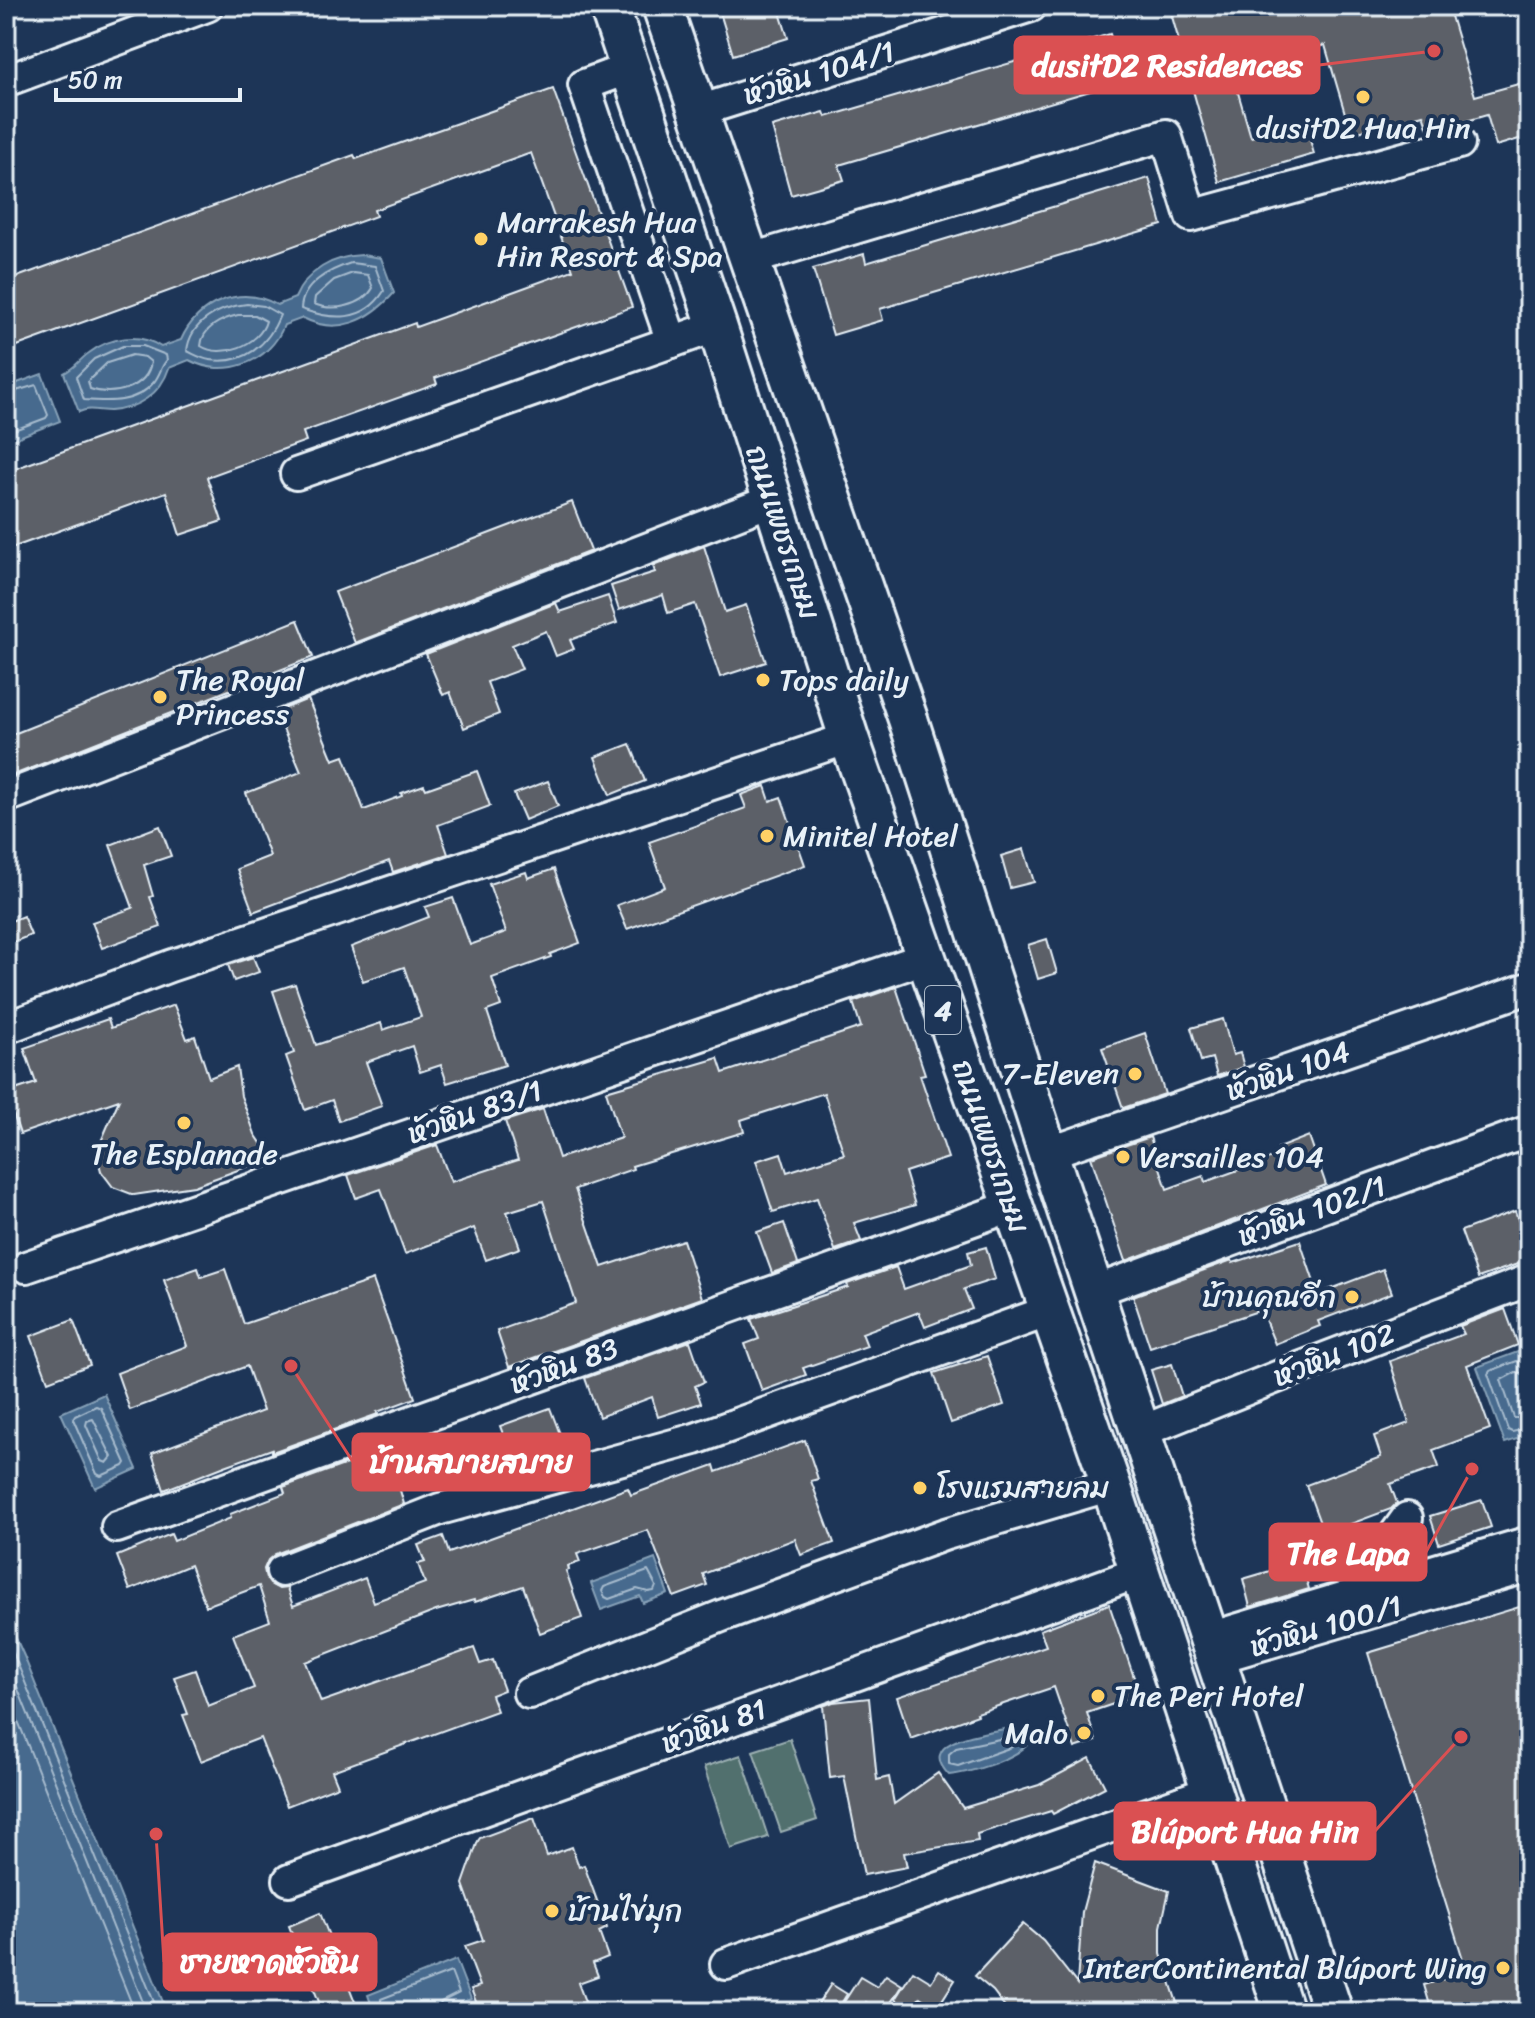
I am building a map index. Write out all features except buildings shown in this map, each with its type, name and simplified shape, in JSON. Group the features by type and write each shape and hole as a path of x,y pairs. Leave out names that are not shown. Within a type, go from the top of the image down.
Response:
{"main road":[{"name":"ถนนเพชรเกษม","path":"609,6 717,326 849,738 1111,1485 1284,2012"},
{"name":"ถนนเพชรเกษม","path":"662,6 908,719 1048,1153 1333,2012"},
{"path":"849,738 908,719"},
{"path":"870,797 928,779"}],"street":[{"path":"6,81 207,6"},
{"name":"หัวหิน 104/1","path":"699,111 1031,6"},
{"path":"630,68 584,85 672,342"},
{"path":"748,260 1166,135 1191,216 1459,143"},
{"path":"296,474 717,326"},
{"path":"6,797 773,500"},
{"path":"6,1028 170,966 849,738"},
{"name":"หัวหิน 83/1","path":"26,1267 925,958"},
{"name":"หัวหิน 104","path":"1048,1153 1529,988"},
{"name":"หัวหิน 102/1","path":"1095,1291 1529,1131"},
{"name":"หัวหิน 83","path":"117,1527 1012,1206"},
{"name":"หัวหิน 102","path":"1140,1432 1529,1280"},
{"path":"282,1571 440,1509 695,1439 1049,1311"},
{"path":"529,1693 724,1615 946,1534 1111,1485"},
{"path":"1378,1587 1372,1566 1407,1518"},
{"name":"หัวหิน 100/1","path":"1212,1648 1378,1587 1529,1542"},
{"name":"หัวหิน 100/1","path":"1212,1648 1529,1566"},
{"name":"หัวหิน 81","path":"289,1880 1140,1572"},
{"path":"726,1964 1212,1791"}],"green space":[{"path":"790,1739 817,1820 781,1832 753,1751"},
{"path":"741,1755 768,1837 731,1849 704,1767"}],"water":[{"path":"362,255 381,258 394,293 364,318 329,325 303,318 284,325 268,349 244,364 217,368 189,360 169,368 154,393 138,403 120,410 90,409 79,412 64,373 106,343 134,338 161,347 181,340 198,316 221,301 249,296 277,305 295,298 306,280 322,267 341,258"},
{"path":"42,374 60,421 6,442 6,387"},
{"path":"1523,1350 1529,1366 1529,1435 1505,1443 1477,1367"},
{"path":"104,1394 137,1469 95,1488 61,1413"},
{"path":"655,1559 668,1594 643,1603 640,1596 601,1610 591,1583"},
{"path":"6,1616 24,1656 167,2012 6,2012"},
{"path":"1015,1727 1027,1745 1012,1756 979,1769 949,1775 940,1763 941,1753 960,1739"},
{"path":"456,1960 471,1999 437,2012 374,2012 368,1995"}],"place":[{"name":"dusitD2 Residences","path":"1434,51"},
{"name":"dusitD2 Hua Hin","path":"1363,97"},
{"name":"Marrakesh Hua Hin Resort & Spa","path":"481,239"},
{"name":"Tops daily","path":"763,680"},
{"name":"The Royal Princess","path":"160,697"},
{"name":"Minitel Hotel","path":"767,836"},
{"name":"7-Eleven","path":"1135,1074"},
{"name":"The Esplanade","path":"184,1123"},
{"name":"Versailles 104","path":"1123,1157"},
{"name":"บ้านคุณอีก","path":"1352,1297"},
{"name":"บ้านสบายสบาย","path":"291,1366"},
{"name":"The Lapa","path":"1472,1469"},
{"name":"โรงแรมสายลม","path":"920,1488"},
{"name":"The Peri Hotel","path":"1098,1696"},
{"name":"Malo","path":"1084,1733"},
{"name":"Blúport Hua Hin","path":"1461,1737"},
{"name":"ชายหาดหัวหิน","path":"156,1834"},
{"name":"บ้านไข่มุก","path":"552,1911"},
{"name":"InterContinental Blúport Wing","path":"1503,1968"}]}
